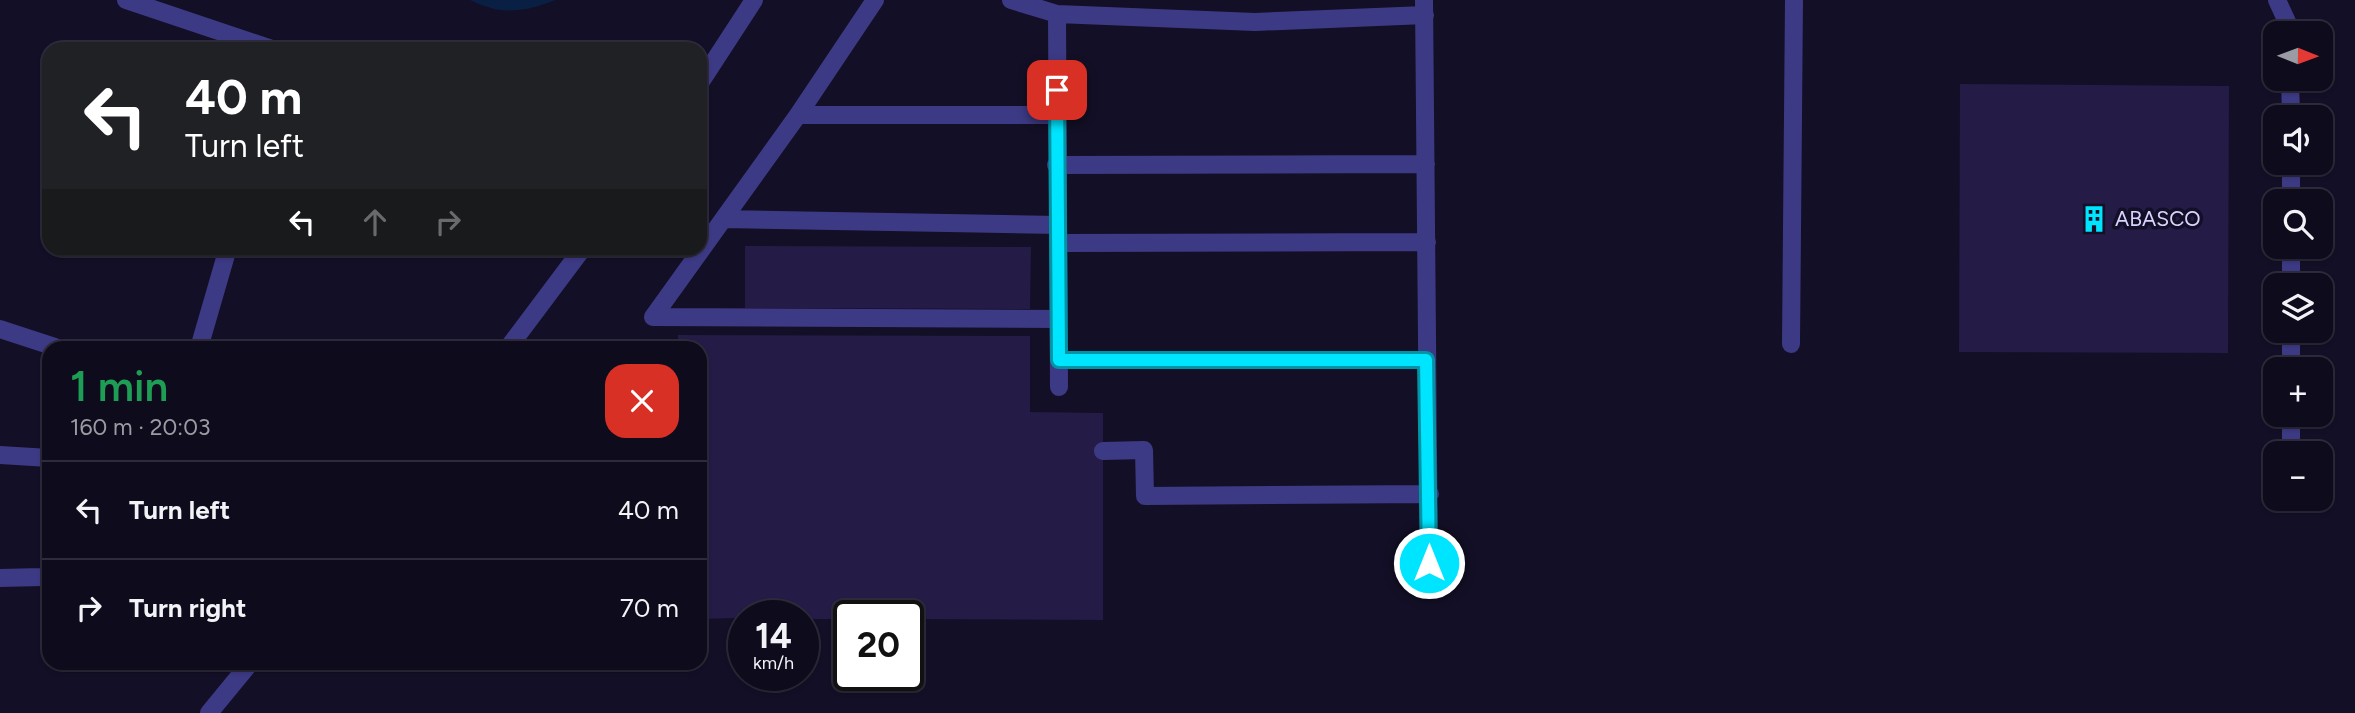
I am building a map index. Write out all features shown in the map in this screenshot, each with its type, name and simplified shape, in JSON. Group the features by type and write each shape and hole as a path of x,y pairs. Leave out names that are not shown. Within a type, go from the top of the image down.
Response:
{"street":[{"path":"125,0 251,42"},
{"path":"707,72 754,0"},
{"path":"707,242 798,115 875,0"},
{"path":"1011,0 1057,14 1255,22 1424,7 1429,563"},
{"path":"1791,344 1794,0"},
{"path":"2277,0 2287,21"},
{"path":"1057,14 1059,387"},
{"path":"798,115 1057,115"},
{"path":"1056,164 1426,164"},
{"path":"724,219 1058,225"},
{"path":"1058,243 1427,242"},
{"path":"200,341 226,256"},
{"path":"513,341 577,256"},
{"path":"697,256 653,317 1058,319"},
{"path":"0,330 42,343"},
{"path":"1059,360 1426,360"},
{"path":"1103,451 1144,450 1145,496 1430,494"},
{"path":"0,455 42,458"},
{"path":"0,578 42,575"},
{"path":"209,713 244,670"}],"water":[{"path":"470,0 556,0 534,7 503,10"}],"building":[{"name":"ABASCO","path":"1960,84 2229,86 2228,353 1959,352"},
{"path":"745,246 1031,247 1030,309 745,308"},
{"path":"678,335 1030,336 1030,412 1103,413 1103,620 924,619 924,600 833,600 833,619 819,619 819,600 728,600 728,618 707,619 707,341 678,341"}],"place":[{"name":"ABASCO","path":"2094,219"}],"route":[{"path":"1057,90 1059,360 1426,360 1429,563"}]}
